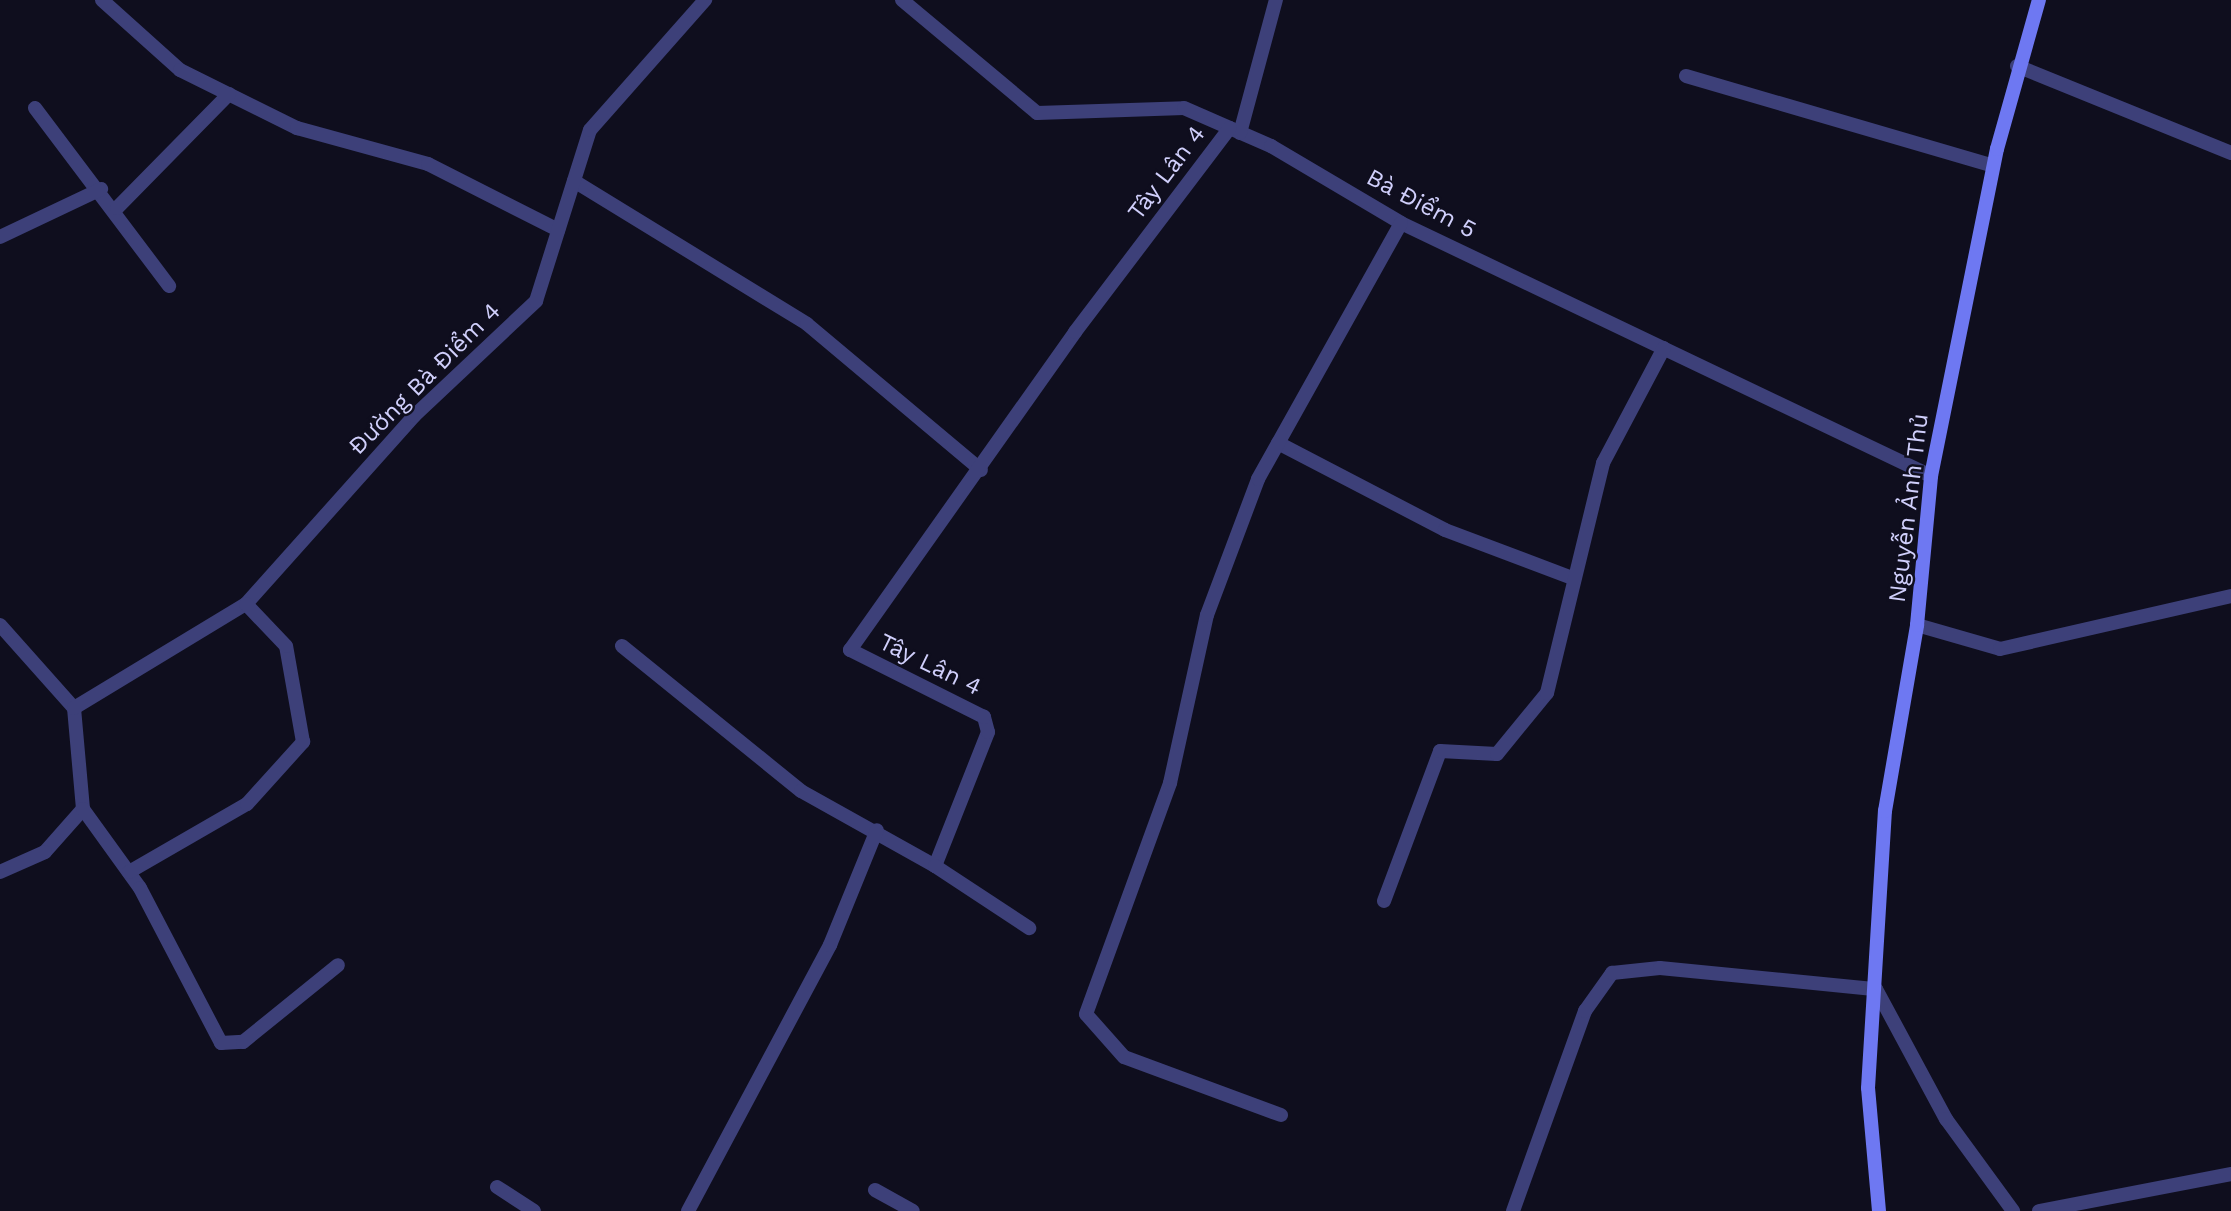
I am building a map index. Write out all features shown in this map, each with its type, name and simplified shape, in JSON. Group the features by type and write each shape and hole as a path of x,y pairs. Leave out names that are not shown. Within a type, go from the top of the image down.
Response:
{"main road":[{"name":"Nguyễn Ảnh Thủ","path":"1879,1211 1868,1088 1885,811 1917,625 1931,476 1993,166 2017,66 2039,0"}],"street":[{"path":"102,0 180,70 297,128 428,164 558,230"},
{"name":"Đường Bà Điểm 4","path":"74,708 246,604 414,416 536,301 590,130 705,0"},
{"name":"Bà Điểm 5","path":"902,0 1038,113 1184,108 1235,130 1401,223 1931,476"},
{"path":"1235,130 1276,0"},
{"path":"2017,66 2231,153"},
{"path":"1686,76 1993,166"},
{"path":"117,208 229,94"},
{"path":"35,108 117,208 169,286"},
{"name":"Tây Lân 4","path":"935,866 988,732 984,717 850,650 981,470 1075,332 1235,130"},
{"path":"574,181 807,324 981,470"},
{"path":"0,237 101,189"},
{"path":"1281,1115 1124,1057 1086,1014 1170,783 1207,615 1258,479 1401,223"},
{"path":"1384,901 1440,751 1496,754 1547,693 1572,578 1603,463 1664,348"},
{"path":"1278,443 1446,530 1572,578"},
{"path":"1917,625 2000,649 2231,596"},
{"path":"129,872 247,804 303,741 286,646 246,604"},
{"path":"0,625 74,708 83,809 129,872 213,1032 227,1046 243,1042 338,965"},
{"path":"622,646 801,791 877,830 1030,928"},
{"path":"0,872 46,852 83,809"},
{"path":"688,1211 830,945 877,830"},
{"path":"1513,1211 1586,1011 1612,972 1660,968 1876,989 1946,1119 2014,1211"},
{"path":"2039,1211 2231,1174"},
{"path":"497,1187 534,1211"},
{"path":"874,1190 913,1211"}]}
